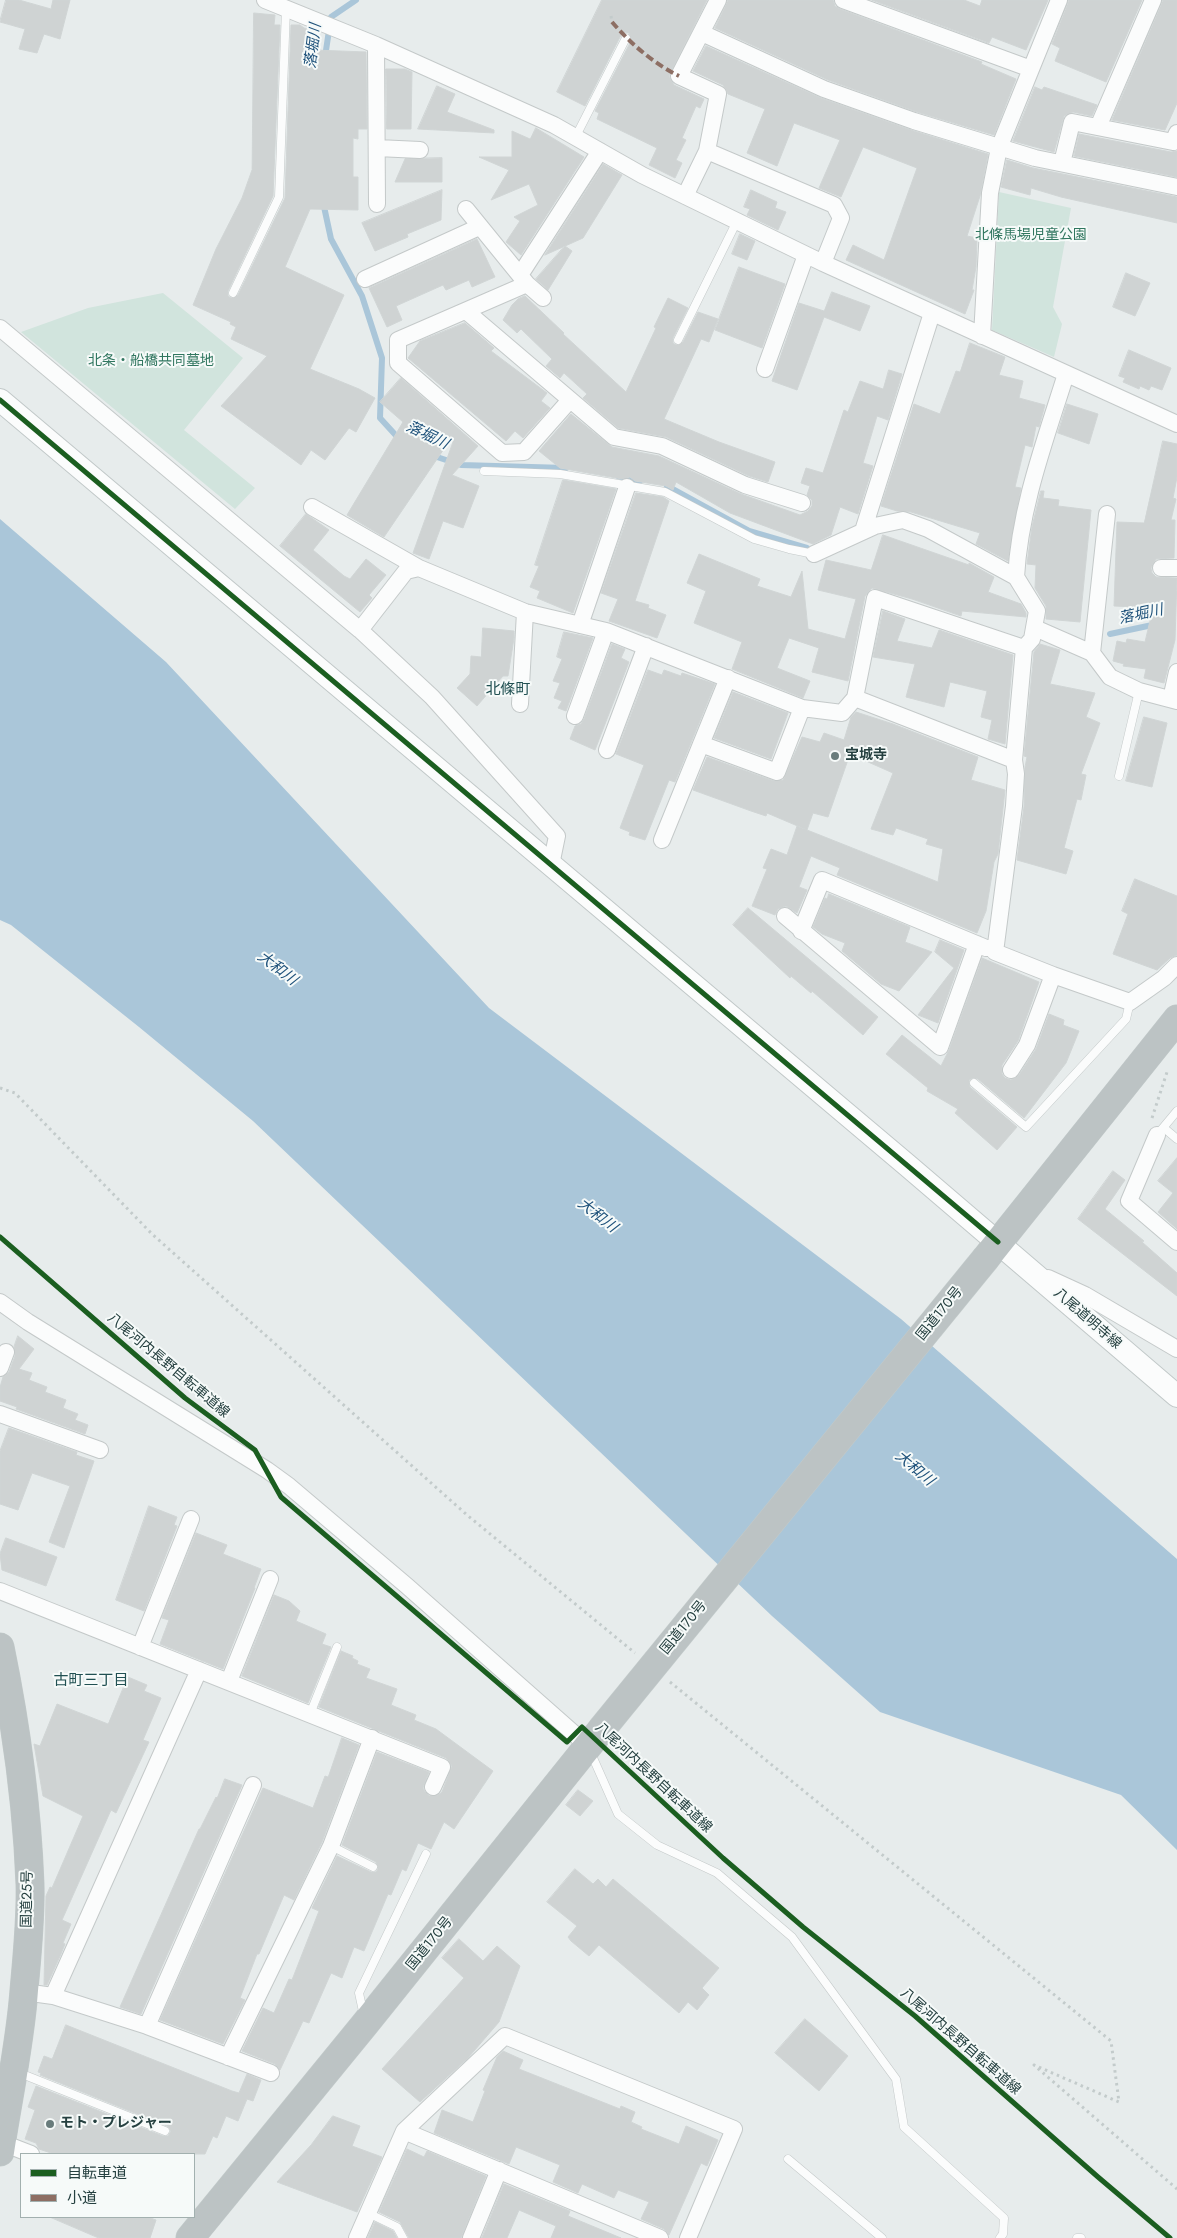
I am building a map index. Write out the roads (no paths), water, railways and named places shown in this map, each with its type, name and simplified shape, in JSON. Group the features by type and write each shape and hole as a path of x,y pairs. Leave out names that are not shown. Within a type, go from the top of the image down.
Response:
{"highway":[{"name":"国道170号","path":"196,2225 365,2024 594,1738 992,1250 1177,1018"},
{"name":"国道25号","path":"0,1647 8,1735 23,1785 30,1886 24,1992 15,2072 0,2146"}],"street":[{"path":"264,0 376,45 554,125 575,138 737,222 1177,424"},
{"path":"685,196 707,151 718,94 679,76 718,0"},
{"path":"843,0 1031,69"},
{"path":"982,336 990,193 999,148 1059,0"},
{"path":"1098,127 1153,0"},
{"path":"702,33 824,89 914,121 999,148 1177,187"},
{"path":"376,45 377,204"},
{"path":"1062,163 1072,122 1173,142 1177,133"},
{"path":"377,148 420,150"},
{"path":"570,400 524,452 502,452 398,362 398,340 466,311 523,279 600,151"},
{"path":"707,151 834,205 841,218 823,263"},
{"path":"466,209 478,227 523,279 543,298"},
{"path":"365,279 478,227"},
{"path":"766,369 806,255"},
{"path":"466,311 614,437 662,446 745,485 802,503"},
{"path":"863,531 932,313"},
{"path":"0,328 360,630 432,697 557,836 551,864"},
{"path":"1016,577 1017,553 1028,494 1066,374"},
{"name":"八尾道明寺線","path":"0,400 551,864 992,1250 1031,1270 1177,1396"},
{"path":"580,625 627,486"},
{"path":"312,507 419,568 526,612 606,631 802,708 842,713 855,698 875,598 1024,648"},
{"path":"1092,652 1107,514"},
{"path":"814,554 875,526 903,520 928,529 1016,577 1037,611 1032,639 1024,648 1014,760 1016,774 1014,806 995,952"},
{"path":"360,630 406,571 419,568"},
{"path":"1160,568 1177,568"},
{"path":"520,704 526,612"},
{"path":"1035,628 1092,652 1110,678 1139,691 1174,700 1177,672"},
{"path":"575,716 606,631"},
{"path":"608,750 646,646"},
{"path":"662,840 728,678"},
{"path":"855,698 1014,760"},
{"path":"701,744 778,772 802,708"},
{"path":"801,930 822,880 1053,975 1130,1002 1164,978 1177,965"},
{"path":"785,916 940,1046 977,944"},
{"path":"1011,1070 1026,1046 1053,975"},
{"path":"1160,1131 1129,1201 1177,1242"},
{"path":"1031,1270 1085,1296 1177,1349"},
{"path":"0,1302 52,1337 259,1465 289,1486 407,1586 594,1738"},
{"path":"0,1368 6,1352"},
{"path":"0,1414 100,1450"},
{"path":"140,1647 191,1519"},
{"path":"229,1681 270,1579"},
{"path":"0,1591 442,1767 433,1787"},
{"path":"53,1996 199,1670"},
{"path":"228,2057 331,1846 372,1738"},
{"path":"146,2026 253,1785"},
{"path":"24,1992 53,1996 146,2026 271,2073"},
{"path":"357,2238 404,2131 505,2036 734,2129 688,2238"},
{"path":"404,2131 660,2238"},
{"path":"0,2146 27,2153"},
{"path":"471,2238 499,2170"}],"lane":[{"path":"233,293 279,197 286,8"},
{"path":"575,138 626,38"},
{"path":"678,340 737,222"},
{"path":"484,472 560,474 665,492 754,539 814,554"},
{"path":"1119,776 1139,691"},
{"path":"974,1083 1026,1127 1126,1019 1130,1002"},
{"path":"1177,1111 1160,1131 1177,1139"},
{"path":"310,1714 337,1647"},
{"path":"594,1738 618,1814 657,1846 717,1873 792,1936 896,2079 904,2127 1004,2218 1003,2234 1000,2238"},
{"path":"331,1846 373,1867"},
{"path":"365,2024 359,1994 426,1854"},
{"path":"15,2072 165,2131"},
{"path":"788,2158 882,2238"},
{"path":"368,2214 397,2227 403,2238"}],"water":[{"name":"大和川","path":"0,519 166,662 489,1008 901,1319 1177,1559 1177,1850 1121,1795 880,1712 772,1616 253,1121 11,925 0,920"}],"waterway":[{"name":"落堀川","path":"325,57 331,17 356,0"},
{"name":"落堀川","path":"323,202 331,239 362,296 382,358 380,418 401,441"},
{"name":"落堀川","path":"431,455 461,465 566,468"},
{"name":"落堀川","path":"618,476 640,481"},
{"name":"落堀川","path":"667,486 749,531 807,548"},
{"name":"落堀川","path":"1110,634 1157,624"}],"place":[{"name":"宝城寺","path":"835,756"},
{"name":"モト・プレジャー","path":"50,2124"}],"district":[{"name":"北條町","path":"508,690"},
{"name":"古町三丁目","path":"91,1681"}],"park label":[{"name":"北條馬場児童公園","path":"1031,236"},
{"name":"北条・船橋共同墓地","path":"151,362"}]}
